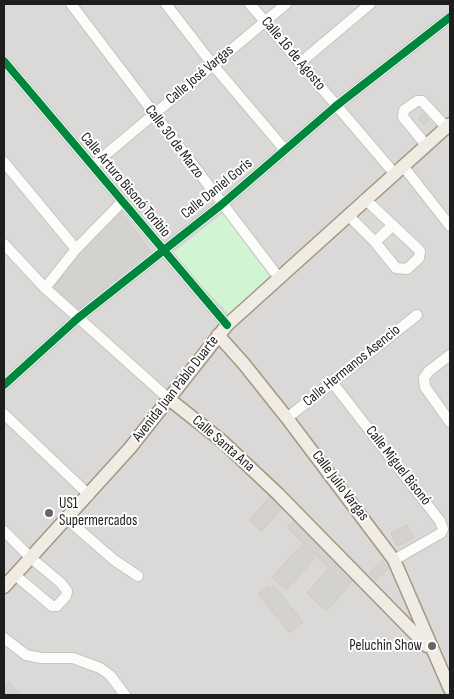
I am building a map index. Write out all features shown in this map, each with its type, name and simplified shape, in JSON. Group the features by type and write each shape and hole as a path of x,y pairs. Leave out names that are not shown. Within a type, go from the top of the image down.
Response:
{"main road":[{"name":"Avenida Juan Pablo Duarte","path":"4,587 89,495 169,399 227,325 398,169 448,126"},
{"name":"Calle Julio Vargas","path":"218,335 287,418 394,560 450,689"},
{"name":"Calle Santa Ana","path":"169,399 247,464 394,611 434,654"},
{"path":"394,611 412,601"}],"street":[{"name":"Calle 30 de Marzo","path":"71,4 221,205 279,278"},
{"path":"166,4 213,65 285,150"},
{"name":"Calle 16 de Agosto","path":"250,4 301,62 336,106 398,169 447,215 450,226"},
{"name":"Calle José Vargas","path":"92,166 286,4"},
{"path":"301,62 370,4"},
{"name":"Calle Daniel Goris","path":"4,385 78,318 221,205 336,106 450,17"},
{"name":"Calle Arturo Bisonó Toribio","path":"4,61 162,251 227,325"},
{"path":"426,145 404,117 404,110 417,101 422,101 448,126"},
{"path":"4,162 76,249"},
{"path":"348,215 400,269 407,269 419,258 420,251 365,199"},
{"path":"45,288 76,249 122,202"},
{"path":"376,242 392,226"},
{"name":"Calle Santa Ana","path":"4,244 45,288 169,399"},
{"name":"Calle Hermanos Asencio","path":"287,418 417,314"},
{"path":"450,355 424,378 425,387 450,422"},
{"name":"Calle Miguel Bisonó","path":"332,382 440,521 443,529 441,533 394,560"},
{"path":"4,414 89,495"},
{"path":"67,519 114,560 138,576"},
{"path":"4,531 67,591 63,602 57,606 48,604 15,575"},
{"path":"5,641 26,655 73,658 100,668 110,675 125,695"}],"shaded area":[{"path":"4,4 450,4 450,695 4,695"}],"green space":[{"path":"224,213 269,270 270,277 230,315 171,254"}],"building":[{"path":"424,114 429,120 424,125 418,118"},
{"path":"120,211 150,251 77,310 52,289 82,250"},
{"path":"271,496 283,508 261,531 249,520"},
{"path":"295,519 355,578 347,586 287,527"},
{"path":"407,525 414,538 397,546 391,533"},
{"path":"302,545 315,558 286,590 272,577"},
{"path":"382,561 389,568 376,580 369,573"},
{"path":"327,570 347,588 326,611 307,593"},
{"path":"268,586 271,588 274,586 303,622 290,633 258,594"},
{"path":"8,682 21,695 4,695 4,686"}],"cycle path":[{"path":"4,385 78,318 221,205 336,106 450,17"},
{"path":"4,61 227,325"}],"place":[{"name":"US1 Supermercados","path":"49,513"},
{"name":"Peluchin Show","path":"432,646"}]}
